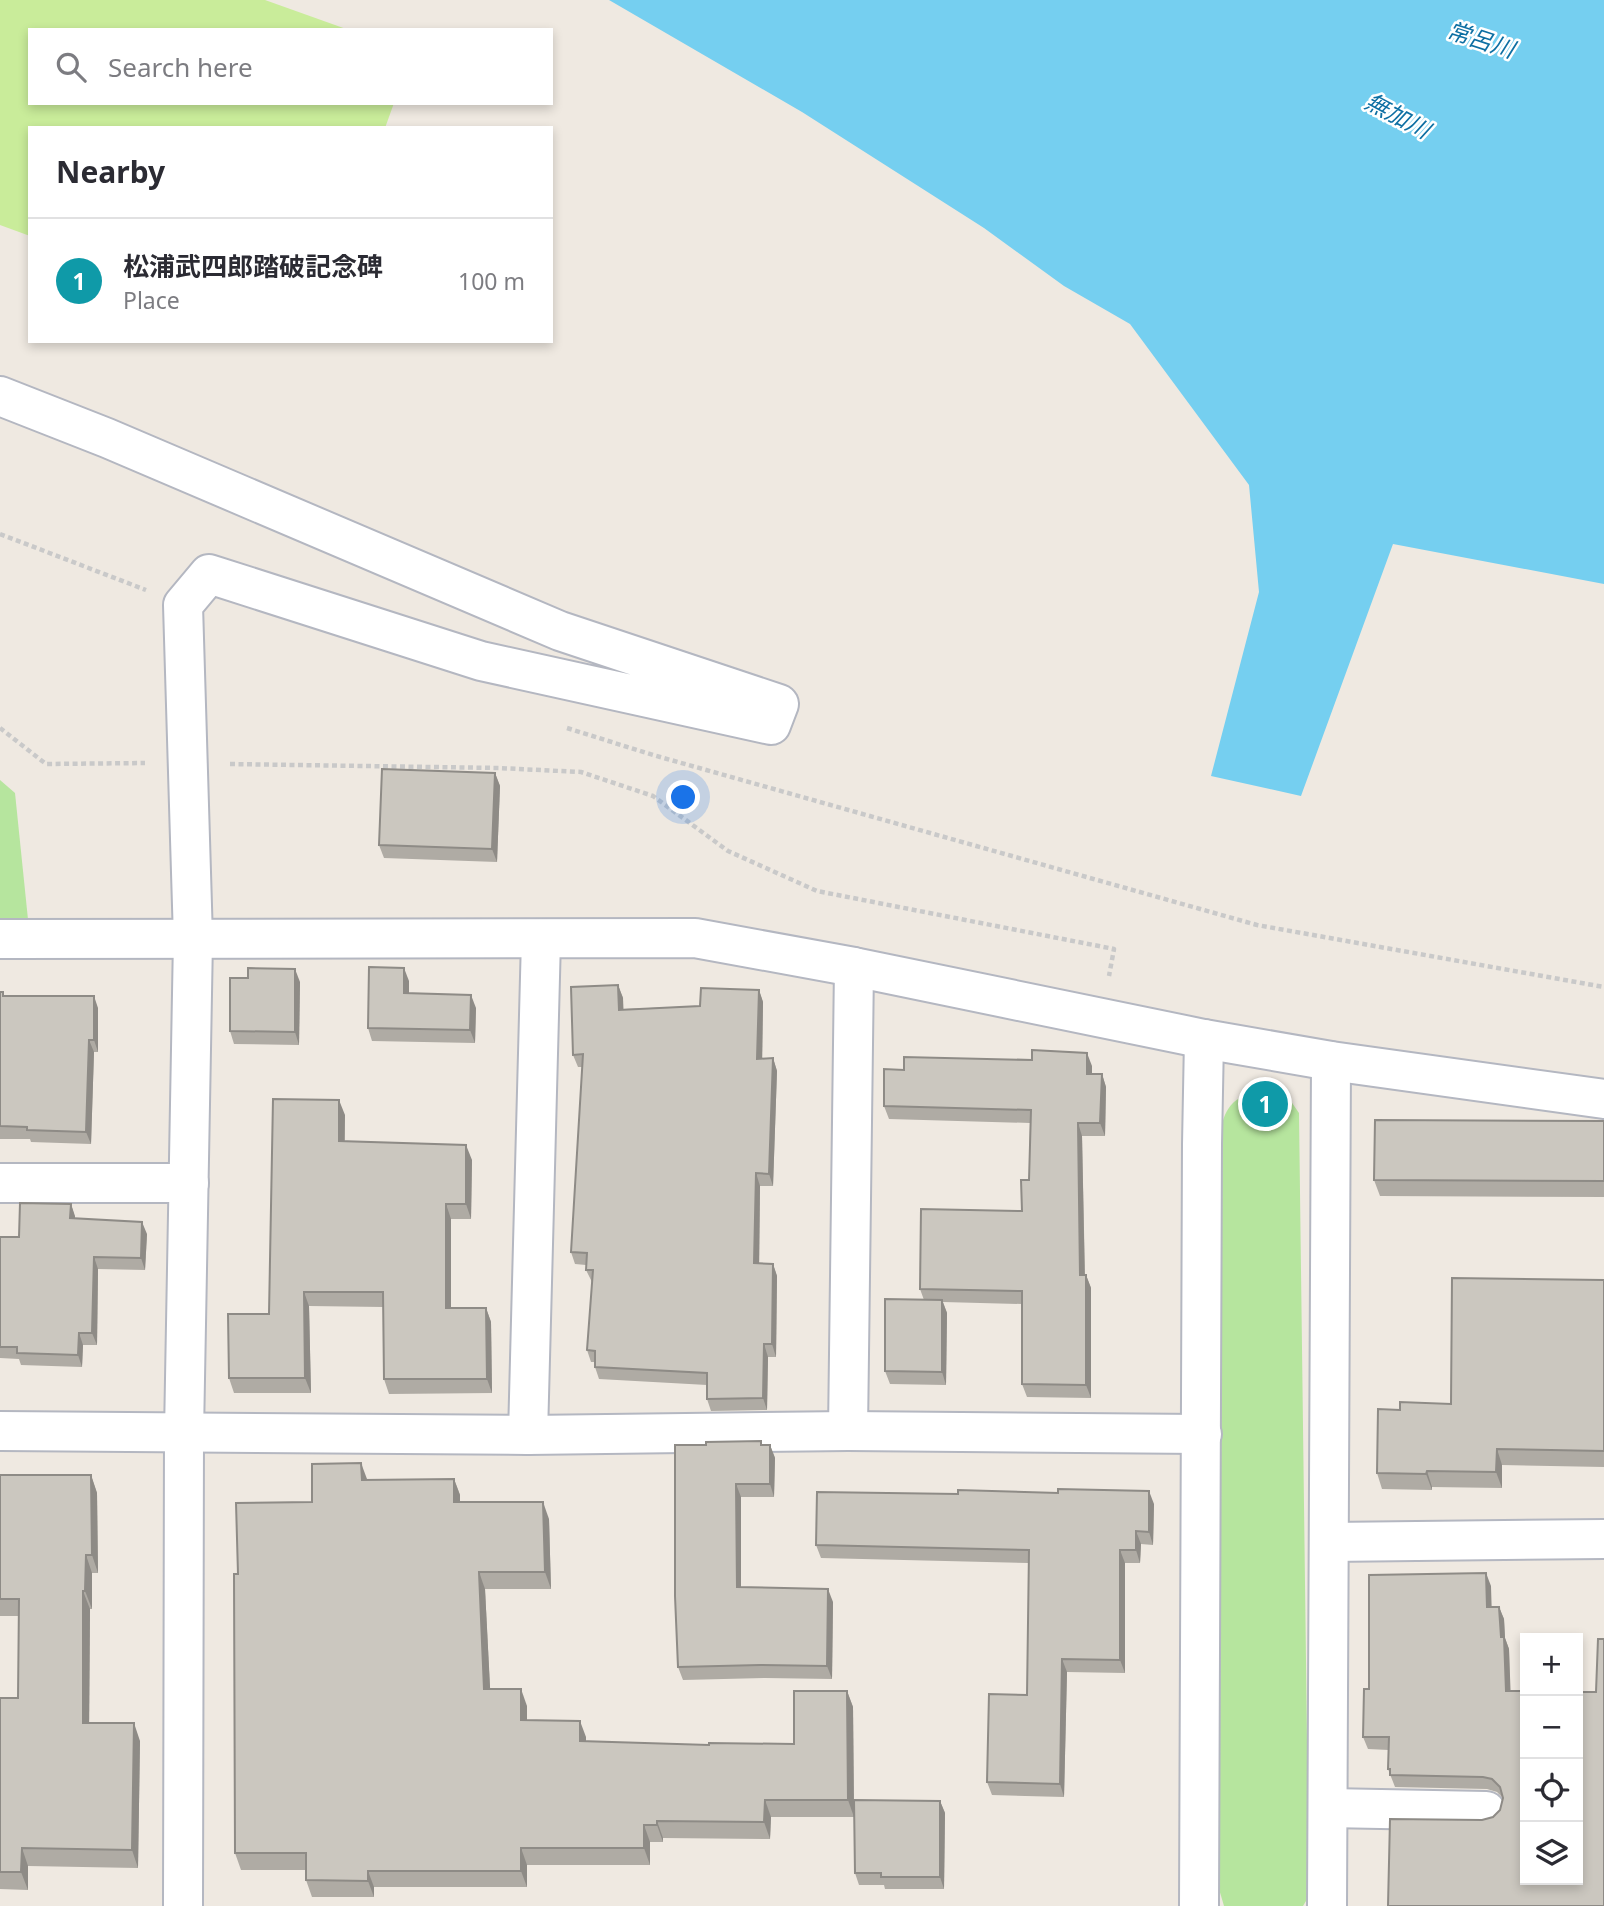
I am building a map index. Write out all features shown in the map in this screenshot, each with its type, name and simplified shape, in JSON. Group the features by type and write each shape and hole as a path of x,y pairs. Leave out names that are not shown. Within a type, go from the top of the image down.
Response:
{"street":[{"path":"0,396 107,438 560,631 779,704 771,725 481,662 209,574 183,605 193,939 184,1434 183,1906"},
{"path":"0,939 695,938 854,967 1204,1039 1331,1061 1604,1099"},
{"path":"528,1435 541,939"},
{"path":"848,1431 854,967"},
{"path":"1199,1906 1204,1039"},
{"path":"1327,1906 1331,1061"},
{"path":"0,1183 189,1183"},
{"path":"0,1431 528,1435 848,1431 1202,1434"},
{"path":"1329,1542 1604,1539"},
{"path":"1328,1808 1486,1811"}],"path":[{"path":"0,534 183,605"},
{"path":"561,726 653,755 1257,925 1604,987"},
{"path":"0,728 46,764 385,765 581,772 653,796 727,851 817,891 1114,949 1101,1018"}],"green space":[{"path":"0,0 265,0 343,28 28,28 28,105 393,105 386,126 28,126 28,235 0,225"},
{"path":"0,780 15,793 30,939 0,939"},
{"path":"1270,1088 1288,1097 1299,1113 1309,1896 1303,1906 1224,1906 1219,1889 1216,1157 1228,1109 1243,1096"}],"water":[{"path":"609,0 1604,0 1604,584 1393,544 1301,796 1211,776 1259,592 1249,485 1130,324 1064,286 984,228 802,112"}],"building":[{"path":"382,769 495,773 492,849 379,845"},
{"path":"369,967 404,968 404,993 471,995 470,1030 368,1028"},
{"path":"248,968 295,969 295,1032 230,1031 230,978 248,978"},
{"path":"618,985 619,1010 700,1006 701,988 759,990 757,1059 773,1058 769,1174 756,1173 754,1263 773,1264 772,1344 764,1344 763,1398 707,1399 707,1373 595,1367 595,1351 587,1350 593,1270 586,1270 587,1253 571,1252 583,1054 573,1055 571,987"},
{"path":"0,992 3,992 3,996 94,996 94,1040 89,1040 86,1132 27,1130 27,1127 0,1126"},
{"path":"1032,1050 1087,1053 1087,1074 1102,1074 1100,1123 1078,1123 1080,1275 1086,1275 1086,1385 1022,1384 1022,1291 920,1289 921,1209 1022,1211 1021,1180 1029,1180 1031,1110 884,1106 884,1069 904,1070 904,1057 1032,1060"},
{"path":"273,1099 339,1100 339,1141 466,1145 466,1204 446,1204 446,1308 486,1308 487,1379 384,1379 383,1292 304,1292 305,1378 229,1378 228,1314 269,1314"},
{"path":"1375,1120 1604,1121 1604,1181 1374,1180"},
{"path":"20,1203 71,1204 70,1218 142,1222 141,1258 94,1257 92,1333 79,1333 78,1355 17,1353 17,1347 0,1347 0,1237 19,1237"},
{"path":"1452,1278 1604,1280 1604,1451 1497,1449 1496,1472 1377,1473 1378,1409 1400,1410 1400,1402 1451,1404"},
{"path":"885,1299 942,1300 942,1372 885,1371"},
{"path":"761,1441 761,1445 770,1445 770,1484 736,1484 737,1587 828,1589 827,1666 678,1667 675,1445"},
{"path":"361,1463 362,1480 454,1479 454,1502 543,1502 545,1572 479,1572 484,1689 521,1689 521,1720 580,1721 580,1741 709,1745 794,1744 794,1691 847,1691 848,1800 765,1800 764,1822 657,1821 657,1825 644,1825 644,1848 521,1848 521,1871 368,1871 368,1881 306,1880 306,1853 235,1853 234,1574 238,1574 236,1503 312,1502 312,1464"},
{"path":"0,1475 91,1475 92,1555 86,1555 83,1591 83,1723 134,1723 132,1850 22,1848 21,1872 0,1872 0,1698 18,1698 19,1599 0,1599"},
{"path":"1058,1489 1149,1491 1149,1532 1136,1531 1136,1550 1120,1550 1120,1660 1062,1659 1060,1784 987,1782 989,1694 1027,1695 1029,1550 816,1545 817,1492 958,1494 958,1490 1058,1493"},
{"path":"1486,1573 1487,1607 1499,1607 1501,1637 1504,1637 1506,1691 1520,1691 1520,1885 1583,1885 1583,1692 1596,1692 1598,1639 1604,1639 1604,1906 1388,1906 1390,1819 1482,1820 1493,1817 1500,1810 1503,1798 1500,1787 1492,1779 1483,1777 1390,1775 1389,1737 1363,1737 1364,1689 1369,1689 1369,1575"},
{"path":"854,1800 940,1801 940,1877 881,1877 881,1873 855,1873"}],"place":[{"name":"松浦武四郎踏破記念碑","path":"1265,1104"}],"water label":[{"name":"常呂川","path":"1481,39"},
{"name":"無加川","path":"1398,115"}]}
